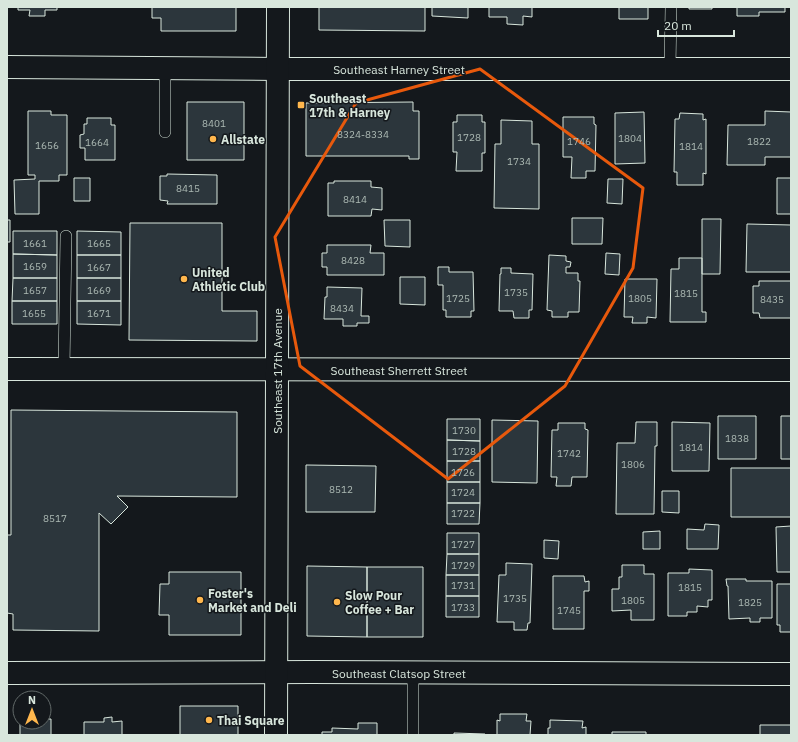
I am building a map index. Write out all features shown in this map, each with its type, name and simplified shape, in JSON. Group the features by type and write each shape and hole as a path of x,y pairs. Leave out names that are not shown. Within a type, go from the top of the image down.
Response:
{"street":[{"name":"Southeast 17th Avenue","path":"276,735 278,7"},
{"name":"Southeast Harney Street","path":"7,67 278,69 791,69"},
{"name":"Southeast Sherrett Street","path":"7,369 791,370"},
{"name":"Southeast Clatsop Street","path":"7,672 791,674"}],"lane":[{"path":"670,7 670,69"},
{"path":"165,68 165,132"},
{"path":"64,369 66,236"},
{"path":"413,673 413,735"}],"highlighted area":[{"path":"480,69 643,188 633,268 565,386 448,479 300,366 275,237 356,103"}],"building":[{"path":"18,7 57,7 57,10 45,10 45,16 29,16 30,10 18,10"},
{"path":"152,7 236,7 236,31 161,31 161,18 152,18"},
{"path":"319,7 425,7 425,31 319,30"},
{"path":"432,7 468,7 468,18 432,16"},
{"path":"489,7 532,7 532,17 523,16 523,25 507,24 507,17 489,17"},
{"path":"619,7 648,7 648,19 619,19"},
{"path":"689,7 712,7 712,9 689,9"},
{"path":"737,7 785,7 785,12 759,12 759,16 737,16"},
{"path":"187,102 244,102 244,160 187,160"},
{"path":"413,102 413,111 419,111 419,159 409,159 409,156 306,156 306,103"},
{"path":"28,111 51,111 51,115 67,115 67,175 59,175 59,181 39,181 39,214 15,214 14,180 35,179 35,175 28,175"},
{"path":"765,111 791,112 791,157 765,157 765,165 727,165 728,125 765,125"},
{"path":"644,112 645,163 615,164 615,113"},
{"path":"680,113 703,114 703,120 706,119 706,174 703,173 703,185 677,185 677,172 674,172 675,119 679,119"},
{"path":"457,115 482,115 482,122 485,122 485,153 482,153 482,171 456,171 457,152 453,152 453,122 457,122"},
{"path":"563,117 594,117 594,124 596,125 595,171 586,171 586,178 571,178 572,157 563,157"},
{"path":"87,118 111,118 111,125 115,125 115,160 85,160 85,148 80,148 80,135 84,134 84,124 87,124"},
{"path":"501,120 532,121 532,144 539,144 539,209 494,208 495,144 501,144"},
{"path":"167,174 217,175 217,204 167,204 168,201 160,200 160,176 167,176"},
{"path":"74,178 90,178 90,201 74,201"},
{"path":"777,178 791,178 791,214 777,214"},
{"path":"608,179 623,179 622,204 607,203"},
{"path":"334,181 371,181 371,187 382,188 382,210 372,209 371,216 328,216 328,183 334,183"},
{"path":"572,218 603,218 602,244 572,244"},
{"path":"702,219 721,219 720,274 702,274"},
{"path":"7,220 10,220 10,242 7,242"},
{"path":"384,220 410,220 410,247 385,246"},
{"path":"130,223 222,223 222,311 257,311 257,341 129,340"},
{"path":"747,224 791,225 791,272 746,272"},
{"path":"13,231 57,231 57,255 13,254"},
{"path":"77,231 121,232 121,255 77,255"},
{"path":"327,245 371,245 370,253 384,253 384,275 327,275 327,267 322,267 322,253 327,253"},
{"path":"606,253 620,254 619,275 605,274"},
{"path":"13,254 57,255 57,278 13,278"},
{"path":"77,255 121,255 121,278 77,278"},
{"path":"549,255 566,256 566,261 571,262 570,267 566,267 566,273 578,273 578,281 580,281 579,312 568,312 568,317 552,317 552,311 547,310"},
{"path":"679,258 702,258 702,312 706,312 706,322 670,322 671,269 679,269"},
{"path":"438,267 449,267 449,272 473,272 474,311 471,311 471,317 446,317 446,310 443,310 443,285 438,285"},
{"path":"501,268 511,268 511,273 533,274 532,310 529,310 529,318 514,318 513,311 499,311"},
{"path":"400,277 425,277 425,305 400,304"},
{"path":"13,278 57,278 57,301 12,301"},
{"path":"77,278 121,278 121,301 77,301"},
{"path":"625,279 657,279 656,318 647,317 647,323 632,323 633,317 624,317"},
{"path":"759,281 791,281 791,318 760,318 759,313 753,313 753,286 759,286"},
{"path":"327,287 362,288 361,316 369,316 369,323 357,323 357,326 343,326 343,319 324,319"},
{"path":"12,301 57,301 57,324 12,324"},
{"path":"77,301 121,301 121,325 77,324"},
{"path":"11,410 237,412 237,497 117,496 128,507 111,524 99,513 99,631 13,630 13,614 7,613 7,535 11,535"},
{"path":"718,416 756,416 756,459 718,459"},
{"path":"781,416 791,416 791,459 781,459"},
{"path":"447,419 480,419 480,441 447,440"},
{"path":"492,420 538,421 537,483 492,482"},
{"path":"636,422 657,422 657,446 655,446 654,514 616,514 617,443 635,443"},
{"path":"672,422 710,423 709,471 672,471"},
{"path":"558,423 585,423 585,429 588,430 587,477 572,477 571,486 556,486 557,477 551,477 552,430 558,430"},
{"path":"447,440 480,441 480,461 447,461"},
{"path":"447,461 480,461 480,482 447,482"},
{"path":"306,465 376,466 375,512 306,512"},
{"path":"731,468 791,468 791,517 731,517"},
{"path":"447,482 480,482 480,503 447,503"},
{"path":"662,491 679,491 679,513 662,512"},
{"path":"447,503 480,503 479,524 447,524"},
{"path":"705,524 719,525 718,549 687,549 687,529 704,530"},
{"path":"791,526 791,572 777,572 776,527"},
{"path":"660,531 660,549 643,549 643,532"},
{"path":"447,533 479,533 479,554 447,554"},
{"path":"544,540 559,541 558,559 544,558"},
{"path":"447,554 479,554 479,575 446,575"},
{"path":"506,563 532,564 530,623 528,623 527,630 514,630 514,622 497,622 499,575 506,575"},
{"path":"622,565 644,565 644,574 654,574 654,620 631,620 631,610 612,611 612,589 619,589 619,577 622,577"},
{"name":"Slow Pour Coffee + Bar","path":"307,566 367,567 367,637 307,636"},
{"path":"367,567 423,567 423,637 367,637"},
{"path":"689,569 712,570 712,600 708,600 708,607 697,606 697,612 687,612 687,616 668,616 668,573 689,573"},
{"name":"Foster's Market and Deli","path":"169,572 241,572 241,635 169,635 169,615 159,615 160,584 169,584"},
{"path":"446,575 479,575 479,596 446,596"},
{"path":"553,576 584,576 585,582 589,581 589,591 584,591 584,629 553,629"},
{"path":"726,579 772,581 772,618 760,618 760,622 750,622 750,618 729,619 728,586"},
{"path":"777,584 791,584 791,632 780,632 780,625 777,625"},
{"path":"446,596 479,596 479,617 446,617"},
{"name":"Thai Square","path":"180,706 238,706 238,735 180,735"},
{"path":"500,714 527,714 526,721 531,721 530,735 497,735 497,720 500,721"},
{"path":"112,717 112,722 122,721 122,735 84,735 84,722 104,722 104,718"},
{"path":"550,720 583,721 582,728 586,727 586,735 548,735"},
{"path":"358,723 377,723 377,735 322,735 322,732 332,732 332,728 358,729"},
{"path":"760,725 791,725 791,735 760,735"},
{"path":"20,730 51,730 51,735 20,735"},
{"path":"612,732 646,732 646,735 612,735"},
{"path":"454,733 485,734 485,735 454,735"}],"place":[{"name":"Southeast 17th & Harney","path":"301,105"},
{"name":"Allstate","path":"213,139"},
{"name":"United Athletic Club","path":"184,279"},
{"name":"Foster's Market and Deli","path":"200,600"},
{"name":"Slow Pour Coffee + Bar","path":"337,602"},
{"name":"Thai Square","path":"209,720"}]}
